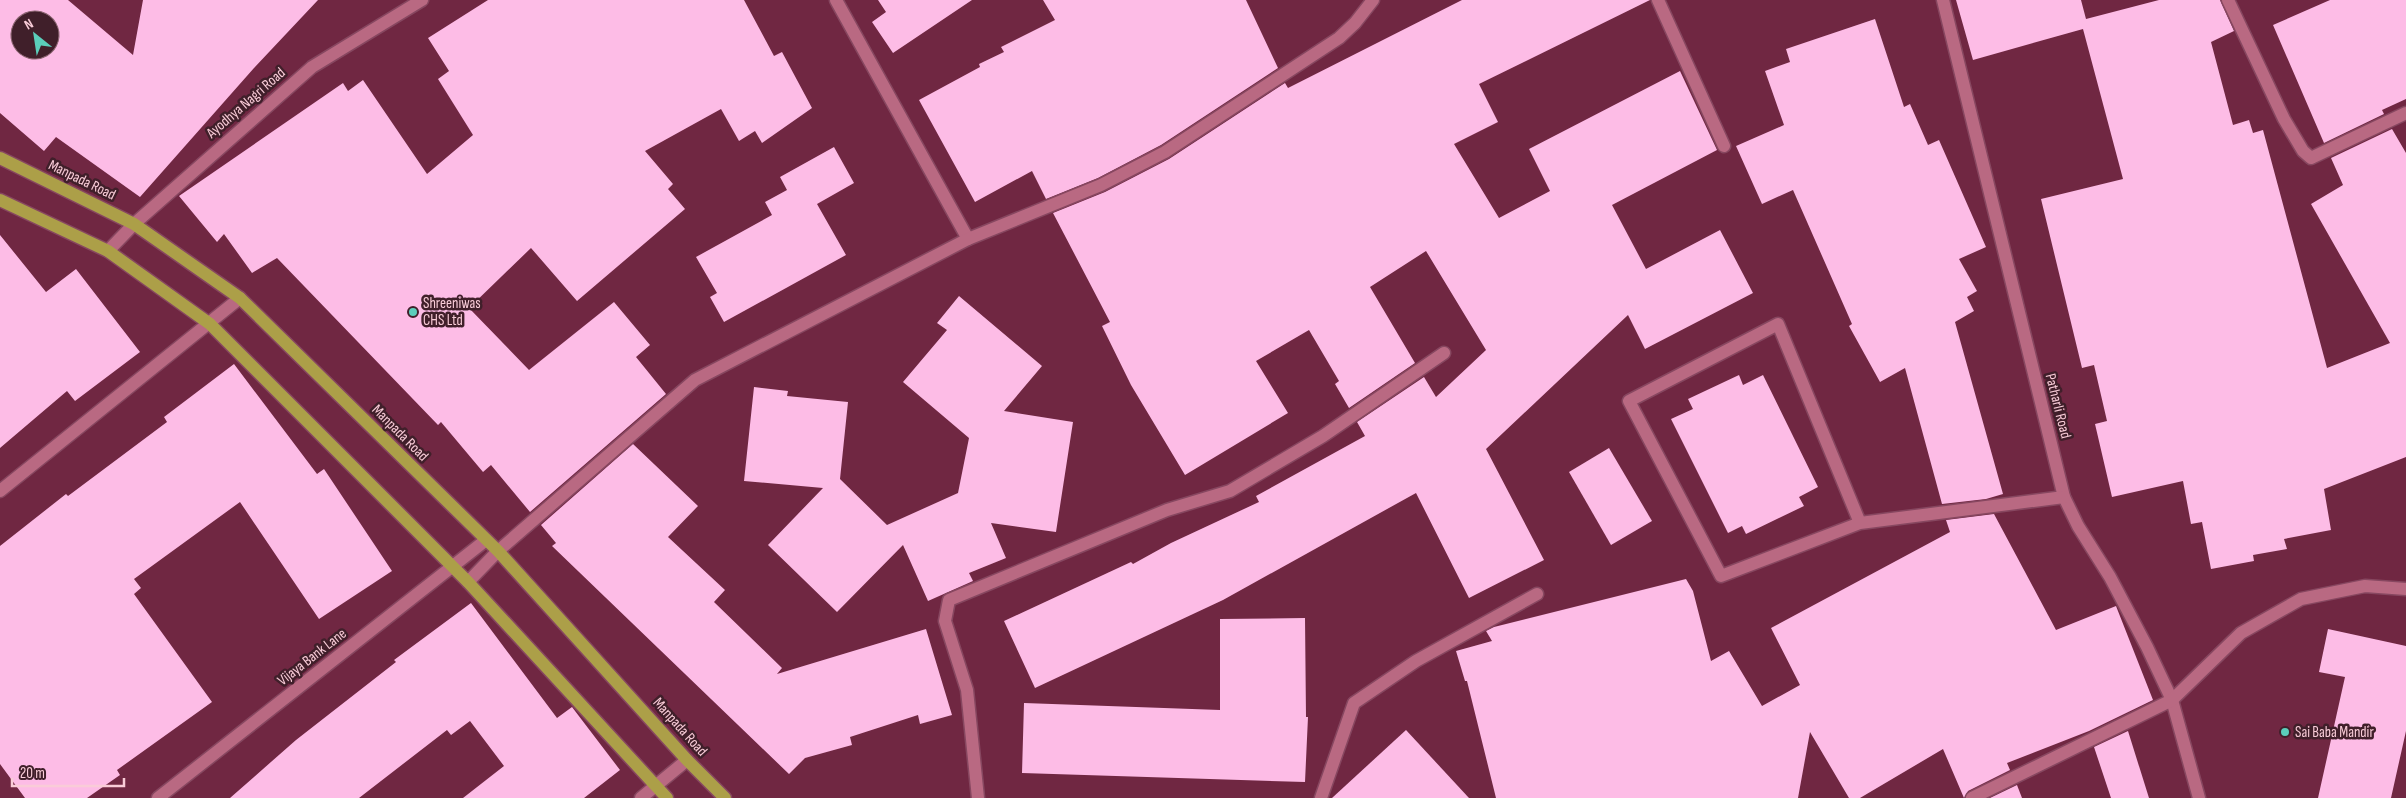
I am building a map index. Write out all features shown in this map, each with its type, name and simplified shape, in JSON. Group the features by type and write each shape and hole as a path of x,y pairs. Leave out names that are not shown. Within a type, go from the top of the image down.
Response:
{"main road":[{"name":"Manpada Road","path":"0,158 134,224 240,298 498,551 687,760 725,798"},
{"path":"0,200 108,251 210,324 468,582 668,798"}],"street":[{"name":"Ayodhya Nagri Road","path":"108,251 134,224 312,67 422,0"},
{"path":"836,0 968,238"},
{"path":"468,582 498,551 696,380 968,238 1101,185 1165,152 1339,38 1355,23 1373,0"},
{"path":"1658,0 1724,146"},
{"name":"Patharli Road","path":"1943,0 2064,497 2078,526 2110,577 2147,647 2172,700 2200,798"},
{"path":"2228,0 2284,119 2302,151 2312,158 2406,114"},
{"path":"0,491 240,298"},
{"path":"1860,523 1778,324 1629,401 1721,576 1860,523 2064,497"},
{"path":"978,798 968,690 945,621 949,600 1167,510 1230,491 1323,436 1444,353"},
{"name":"Vijaya Bank Lane","path":"158,798 486,540"},
{"path":"1972,798 2172,700 2241,633 2301,599 2365,586 2406,590"},
{"path":"1321,798 1354,703 1416,661 1537,594"},
{"path":"641,798 687,760"}],"building":[{"path":"0,0 68,0 133,55 143,0 318,0 254,68 140,197 56,137 44,151 0,113"},
{"path":"488,0 744,0 774,56 782,52 812,108 762,143 755,131 739,141 721,109 645,151 673,184 668,189 685,209 577,301 531,248 469,308 529,370 614,302 650,345 636,357 666,394 530,512 491,465 483,472 441,422 438,425 277,258 252,273 224,234 217,242 179,196 343,83 348,91 363,80 427,174 473,135 438,79 449,71 428,38"},
{"path":"878,0 972,0 893,53 872,22 886,12"},
{"path":"1043,0 1246,0 1278,68 1161,145 1098,178 1046,199 1032,171 975,202 919,100 980,67 979,64 1004,52 1001,47 1055,20"},
{"path":"1462,0 1650,0 1479,84 1498,122 1454,144 1499,218 1550,191 1529,149 1680,71 1717,150 1612,205 1646,269 1720,230 1753,293 1645,349 1628,315 1486,449 1544,560 1469,598 1416,493 1223,600 1035,688 1004,621 1131,562 1133,564 1171,543 1259,502 1256,496 1365,436 1357,422 1424,377 1436,397 1486,350 1426,251 1370,287 1415,363 1349,408 1335,384 1339,381 1309,330 1256,361 1288,413 1185,475 1131,385 1102,326 1110,322 1053,213 1105,192 1169,159 1285,83 1288,88"},
{"path":"1956,0 2081,0 2086,19 2159,0 2220,0 2234,31 2211,42 2233,125 2249,120 2253,133 2263,130 2327,368 2390,343 2311,204 2343,185 2331,158 2392,129 2406,153 2406,457 2324,489 2331,530 2284,539 2287,549 2253,555 2254,561 2211,569 2202,522 2191,524 2183,481 2112,497 2095,424 2107,421 2094,365 2082,368 2041,199 2123,179 2083,29 1973,60"},
{"path":"2330,0 2406,0 2406,99 2382,110 2384,114 2324,143 2273,25"},
{"path":"1875,19 1904,107 1910,104 1928,145 1939,140 1986,247 1959,259 1977,291 1967,297 1974,311 1955,322 2003,494 1986,499 1942,504 1905,368 1880,382 1849,326 1852,324 1793,190 1762,204 1736,146 1784,125 1765,71 1790,62 1786,49"},
{"path":"834,147 854,183 817,204 846,255 724,322 710,297 717,293 696,257 772,215 765,202 787,190 780,177"},
{"path":"0,235 46,292 76,269 140,352 75,401 67,391 0,448"},
{"path":"959,296 1042,366 1004,411 1073,422 1056,532 991,523 1006,558 969,573 973,581 928,601 903,545 837,612 768,545 823,488 744,481 754,387 788,391 787,396 848,402 840,479 887,525 958,493 969,438 903,382 947,330 937,323"},
{"path":"234,364 317,474 324,469 392,571 319,619 240,502 134,579 141,588 134,594 212,702 117,770 120,775 87,798 25,798 0,764 0,546 66,494 68,496 167,422 164,417"},
{"path":"1739,375 1743,385 1763,375 1818,487 1799,497 1804,506 1746,534 1742,526 1728,533 1671,419 1693,409 1688,399"},
{"path":"633,444 698,506 668,537 725,590 714,602 782,668 777,674 926,629 952,715 920,724 918,715 850,737 852,745 805,758 789,774 552,546 556,543 541,525"},
{"path":"1609,448 1652,521 1611,545 1569,472"},
{"path":"1994,514 2056,630 2116,606 2153,700 2089,731 2007,763 2010,770 1968,791 1964,798 1943,749 1860,798 1849,798 1810,732 1798,798 1496,798 1467,681 1465,681 1456,651 1492,641 1486,631 1494,627 1686,579 1693,591 1711,661 1729,651 1762,706 1800,685 1771,628 1950,532 1946,520"},
{"path":"471,603 557,718 572,707 620,770 584,798 463,798 504,766 470,721 451,735 447,730 359,798 230,798 296,740 396,662 394,660"},
{"path":"1305,618 1306,717 1308,717 1305,782 1022,773 1024,703 1220,710 1220,619"},
{"path":"2328,629 2406,646 2406,731 2391,798 2318,798 2345,677 2319,672"},
{"path":"1406,730 1469,798 1332,798"},
{"path":"2128,731 2149,798 2111,798 2094,747"},
{"path":"2017,785 2022,798 1990,798"}],"place":[{"name":"Shreeniwas CHS Ltd","path":"413,312"},
{"name":"Sai Baba Mandir","path":"2285,732"}]}
